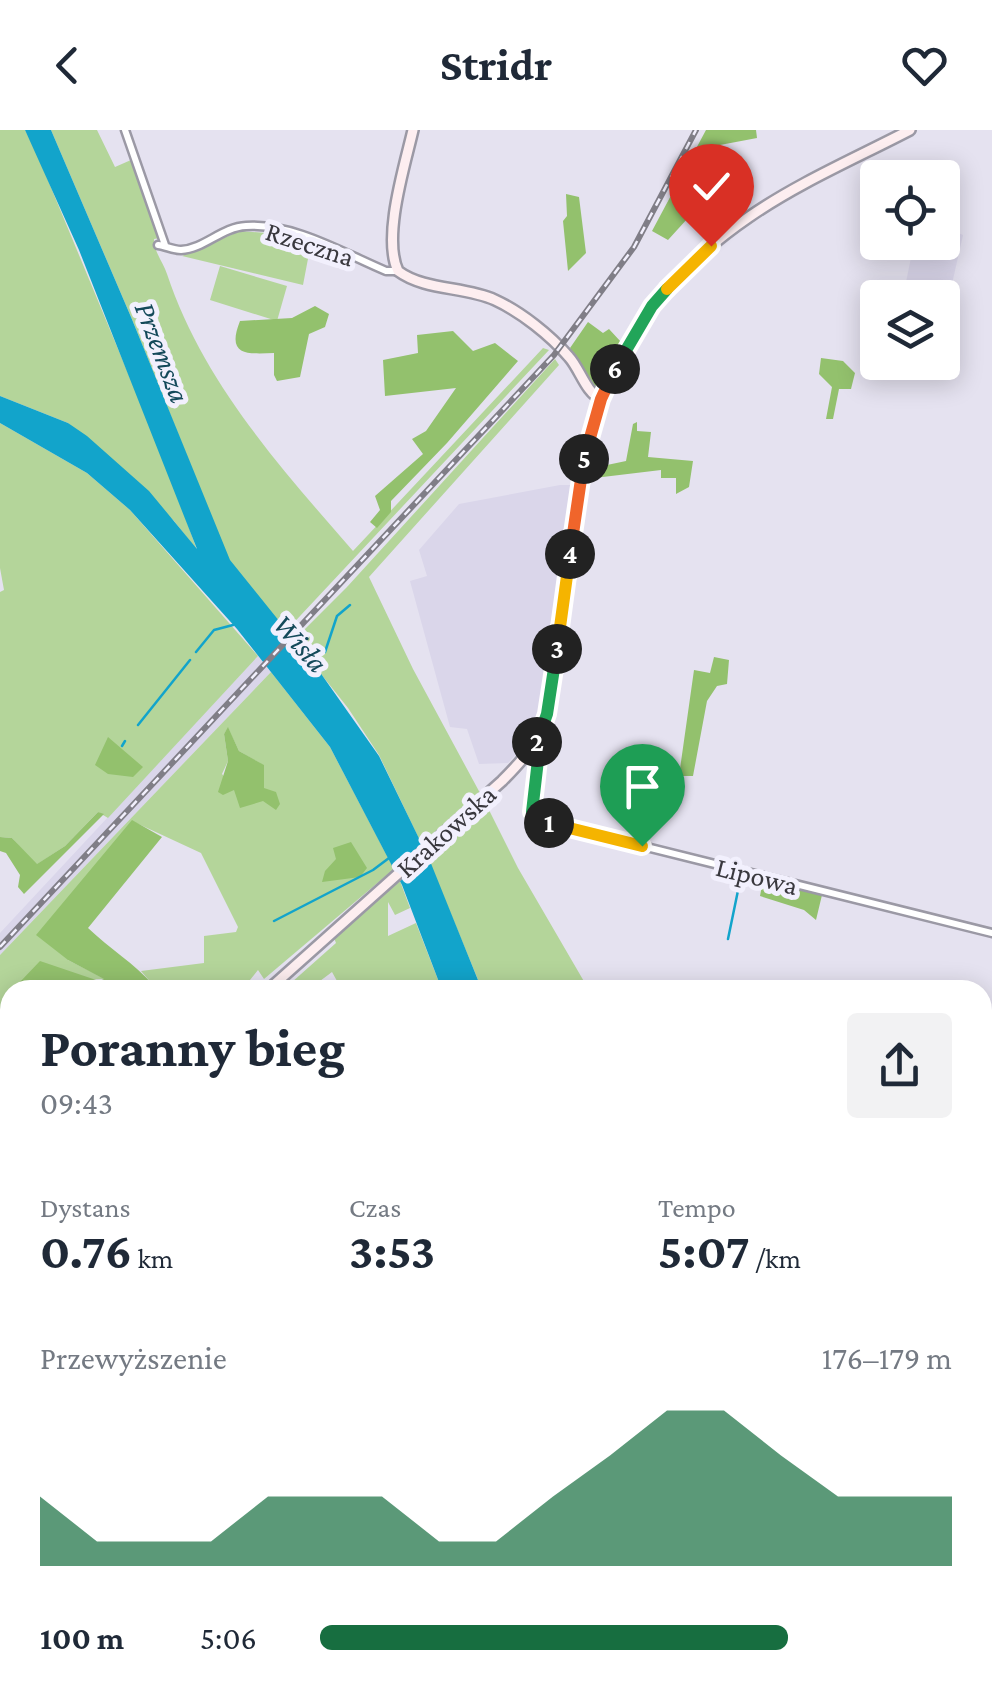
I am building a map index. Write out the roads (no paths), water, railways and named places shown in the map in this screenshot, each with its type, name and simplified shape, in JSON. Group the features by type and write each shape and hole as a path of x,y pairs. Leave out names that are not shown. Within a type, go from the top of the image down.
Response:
{"street":[{"name":"Rzeczna","path":"124,130 162,245 188,249 228,230 262,226 314,240 386,271 398,271"},
{"path":"413,130 401,176 394,231 398,271 418,281 471,292 505,306 563,351 577,366 593,396 601,399"},
{"name":"Krakowska","path":"279,980 478,802 532,748 547,714 580,474 601,399 631,338 652,306 711,246 752,215 910,130"},
{"name":"Lipowa","path":"532,748 538,760 532,812 538,820 992,933"}],"water":[{"path":"25,130 51,130 230,560 317,668 379,756 430,861 478,980 438,980 402,885 330,747 237,629 130,510 87,473 0,423 0,396 68,423 149,491 197,549 79,250"}],"waterway":[{"name":"Wisła","path":"325,652 337,616 350,605"},
{"path":"196,652 214,630 233,625"},
{"path":"138,725 190,660"},
{"path":"122,746 125,741"},
{"path":"274,921 389,858"},
{"path":"728,939 741,876"}],"railway":[{"path":"0,947 554,355 634,247 696,130"}],"water label":[{"name":"Przemsza","path":"163,352"}]}
